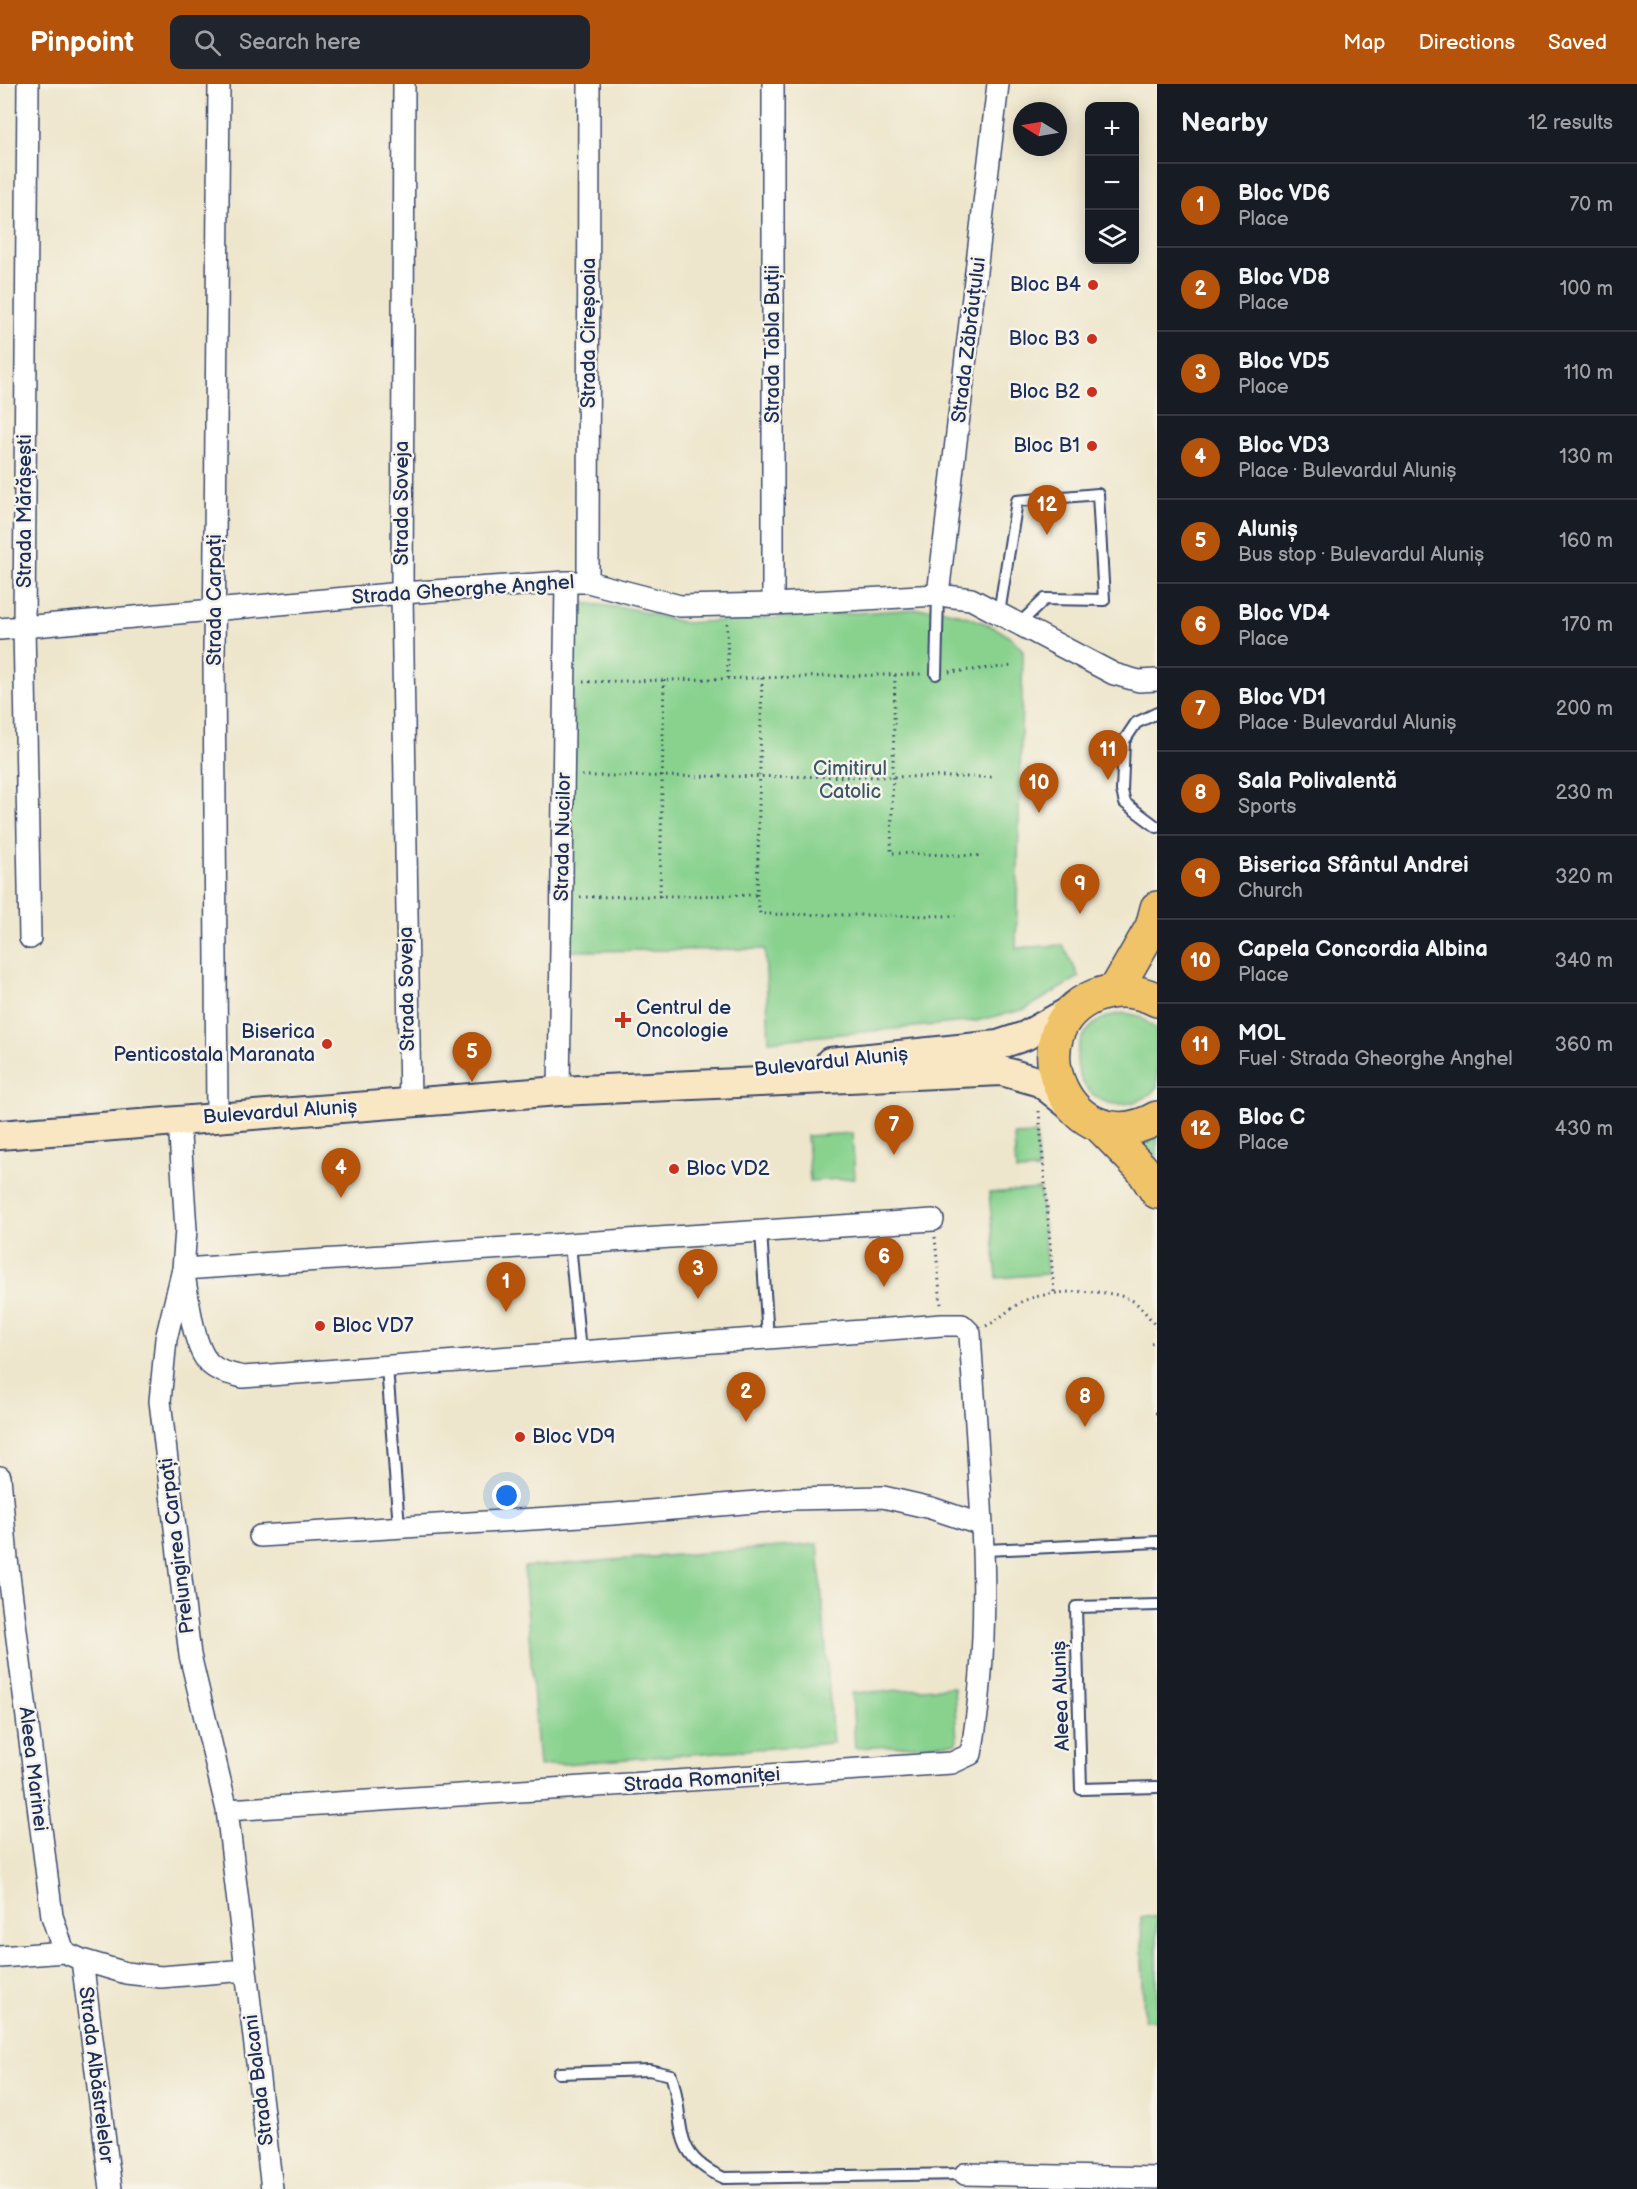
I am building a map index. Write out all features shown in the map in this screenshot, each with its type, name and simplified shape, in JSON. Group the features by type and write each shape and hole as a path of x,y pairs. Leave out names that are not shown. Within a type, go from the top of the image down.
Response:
{"main road":[{"path":"1157,908 1152,927 1103,994 1069,1015 1057,1039 1054,1053 1057,1080 1062,1092 1142,1169 1157,1192"},
{"path":"1103,994 1139,993 1157,1000"},
{"name":"Bulevardul Aluniș","path":"560,1092 635,1081 998,1045 1025,1036 1103,994"},
{"name":"Bulevardul Aluniș","path":"0,1135 560,1092 1002,1071 1040,1082 1090,1119"},
{"path":"1090,1119 1136,1126 1157,1118"}],"street":[{"name":"Strada Mărășești","path":"28,84 24,627 30,938"},
{"name":"Strada Carpați","path":"217,1117 215,610 219,84"},
{"name":"Strada Soveja","path":"404,84 402,593 410,1103"},
{"name":"Strada Cireșoaia","path":"588,582 589,84"},
{"name":"Strada Tabla Buții","path":"773,84 773,604"},
{"name":"Strada Zăbrăuțului","path":"938,595 998,84"},
{"name":"Strada Gheorghe Anghel","path":"0,629 402,593 566,582 588,582 680,606 773,604 938,595 971,599 1114,674 1139,681 1157,680"},
{"name":"Strada Nucilor","path":"560,1092 566,582"},
{"name":"Prelungirea Carpați","path":"179,1120 186,1230 183,1269 165,1339 160,1401 190,1655 227,1810 246,1970"},
{"path":"933,1220 183,1269 199,1344 209,1363 222,1372 243,1377 942,1325 962,1326 970,1333 985,1550"},
{"name":"Aleea Marinei","path":"0,1477 4,1559 52,1916 73,1956"},
{"path":"260,1536 793,1499 883,1497 932,1508 982,1525"},
{"name":"Strada Romaniței","path":"227,1810 952,1763 971,1754 979,1709 985,1550"},
{"path":"0,1957 73,1956 126,1973 161,1977 246,1970"},
{"name":"Strada Albăstrelelor","path":"73,1956 111,2189"},
{"name":"Strada Balcani","path":"246,1970 272,2189"},
{"path":"965,2174 1157,2178"}],"lane":[{"path":"999,613 1017,501 1098,494 1104,600 1045,599 1020,623"},
{"path":"936,674 938,595"},
{"path":"1157,712 1136,723 1124,741 1122,791 1125,803 1157,827"},
{"path":"761,1231 768,1338"},
{"path":"570,1243 580,1352"},
{"path":"387,1367 399,1527"},
{"path":"985,1550 1157,1542"},
{"name":"Aleea Aluniș","path":"1157,1605 1076,1607 1081,1789 1157,1787"},
{"path":"559,2073 649,2070 671,2075 675,2088 680,2135 704,2169 724,2178 965,2174"}],"path":[{"path":"726,605 728,678"},
{"path":"578,682 936,674 1014,666"},
{"path":"895,675 891,853 983,856"},
{"path":"762,678 757,895 760,914 956,916"},
{"path":"660,897 664,680"},
{"path":"577,776 995,777"},
{"path":"576,897 757,895"},
{"path":"1038,1103 1054,1292"},
{"path":"933,1220 942,1325"},
{"path":"970,1333 993,1323 1020,1303 1041,1294 1054,1292 1080,1292 1126,1298 1135,1303 1157,1328"},
{"path":"1151,1343 1157,1342"}],"green space":[{"name":"Cimitirul Catolic","path":"574,602 632,609 685,623 938,608 985,623 1006,635 1023,651 1016,948 1063,945 1079,977 1026,1009 976,1021 769,1041 765,949 570,951"},
{"path":"1125,1013 1139,1016 1157,1030 1157,1087 1137,1101 1113,1104 1096,1097 1084,1084 1078,1067 1078,1049 1086,1033 1101,1020"},
{"path":"1157,1132 1157,1162 1150,1152 1132,1138"},
{"path":"852,1133 855,1178 810,1181 807,1136"},
{"path":"1036,1134 1038,1170 1016,1171 1014,1135"},
{"path":"1040,1189 1047,1274 997,1278 989,1193"},
{"path":"818,1544 833,1743 539,1766 524,1567"},
{"path":"954,1687 957,1743 855,1748 852,1693"},
{"path":"1141,1917 1157,1917 1157,2020 1144,2020"}],"place":[{"name":"Bloc B4","path":"1093,285"},
{"name":"Bloc B3","path":"1092,339"},
{"name":"Bloc B2","path":"1092,392"},
{"name":"Bloc B1","path":"1092,446"},
{"name":"Bloc C","path":"1047,535"},
{"name":"MOL","path":"1108,780"},
{"name":"Capela Concordia Albina","path":"1039,813"},
{"name":"Biserica Sfântul Andrei","path":"1080,914"},
{"name":"Centrul de Oncologie","path":"623,1020"},
{"name":"Biserica Penticostala Maranata","path":"327,1044"},
{"name":"Aluniș","path":"472,1082"},
{"name":"Bloc VD1","path":"894,1155"},
{"name":"Bloc VD2","path":"674,1169"},
{"name":"Bloc VD3","path":"341,1198"},
{"name":"Bloc VD4","path":"884,1287"},
{"name":"Bloc VD5","path":"698,1299"},
{"name":"Bloc VD6","path":"506,1312"},
{"name":"Bloc VD7","path":"320,1326"},
{"name":"Bloc VD8","path":"746,1422"},
{"name":"Sala Polivalentă","path":"1085,1427"},
{"name":"Bloc VD9","path":"520,1437"}]}
